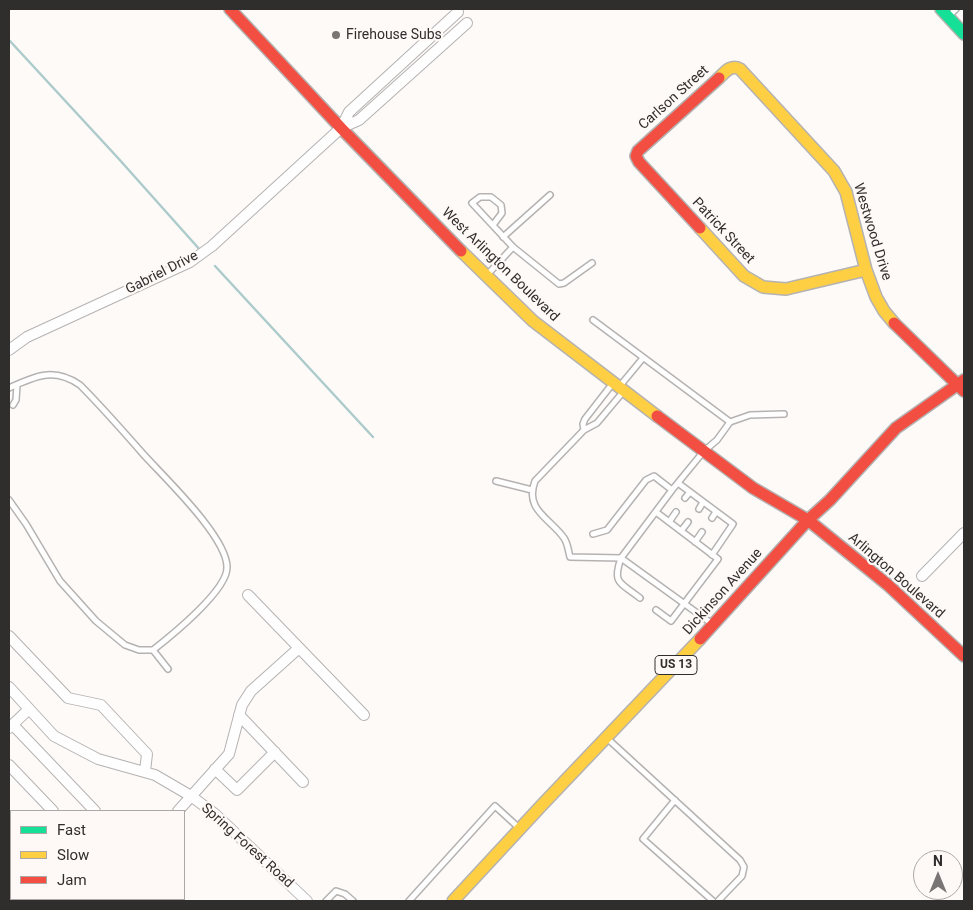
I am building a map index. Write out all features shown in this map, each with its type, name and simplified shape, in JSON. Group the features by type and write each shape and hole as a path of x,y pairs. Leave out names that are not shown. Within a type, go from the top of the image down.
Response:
{"main road":[{"name":"West Arlington Boulevard","path":"230,9 341,128 486,276 533,321 753,488 808,520"},
{"path":"949,11 964,34"},
{"name":"Carlson Street","path":"636,156 638,151 722,74 736,66"},
{"name":"Westwood Drive","path":"736,66 834,171 841,181 846,192 866,270 876,297 884,311 899,328 962,385"},
{"name":"Patrick Street","path":"636,156 638,162 732,265 754,283 774,289 786,289 866,270"},
{"name":"Dickinson Avenue","path":"453,901 520,828 686,655 808,520 830,500 896,428 962,385"},
{"name":"Arlington Boulevard","path":"808,520 888,585 964,654"}],"street":[{"path":"341,128 349,112 458,12"},
{"path":"341,128 360,120 467,23"},
{"name":"Gabriel Drive","path":"9,350 27,337 190,262 212,246 341,128"},
{"path":"922,576 964,533"},
{"path":"248,595 364,715"},
{"path":"9,636 68,698 101,705 147,754 145,771"},
{"path":"179,810 229,754 242,705 251,691 299,648"},
{"name":"Spring Forest Road","path":"9,687 54,736 98,759 155,775 190,796 215,814 307,901"},
{"path":"29,709 11,727 94,810"},
{"path":"239,715 303,782"},
{"path":"215,769 237,790 275,752"},
{"path":"9,765 52,810"}],"lane":[{"path":"503,236 550,195"},
{"path":"493,225 502,214 500,206 491,197 480,197 472,203 513,246 559,284 564,283 592,263"},
{"path":"486,276 513,246"},
{"path":"593,320 730,422"},
{"path":"584,430 583,424 585,419 618,387 643,358"},
{"path":"9,388 37,376 52,374 68,376 80,385 175,488 209,529 222,550 227,567 221,584 200,609 153,650 139,650 125,645 96,621 60,581 26,524 9,500"},
{"path":"13,405 16,400 17,385"},
{"path":"618,387 597,423 584,430 535,482 532,490 536,509 563,538 568,547 570,557 621,558 713,624"},
{"path":"640,598 616,577 617,571 621,558 672,490 704,451 717,440 730,422 750,415 784,414"},
{"path":"593,534 608,530 646,480 654,476 672,490"},
{"path":"496,482 532,490"},
{"path":"678,483 733,524 712,555"},
{"path":"685,498 690,492"},
{"path":"699,509 703,502"},
{"path":"656,512 718,559 671,621 656,610"},
{"path":"669,522 676,512"},
{"path":"712,518 716,512"},
{"path":"681,531 688,522"},
{"path":"695,542 702,532"},
{"path":"153,650 168,669"},
{"path":"606,738 740,860 744,867 742,876 718,901"},
{"path":"675,800 643,839 713,901"},
{"path":"409,901 495,806 520,828"},
{"path":"326,901 336,891 346,894 353,901"}],"waterway":[{"path":"9,40 201,251"},
{"path":"215,266 373,437"}],"traffic: fast":[{"path":"941,9 964,34"}],"traffic: slow":[{"path":"719,78 731,68 740,69 834,171 846,192 866,270 876,297 894,323"},
{"path":"700,228 744,276 763,287 786,289 866,270"},
{"path":"461,251 533,321 657,416"},
{"path":"453,901 700,639"}],"traffic: jam":[{"path":"230,9 341,128 461,251"},
{"path":"700,228 639,162 636,156 638,151 719,78"},
{"path":"894,323 964,391"},
{"path":"700,639 808,520 830,500 896,428 964,380"},
{"path":"657,416 753,488 808,520 888,585 964,656"}],"place":[{"name":"Firehouse Subs","path":"336,35"}]}
